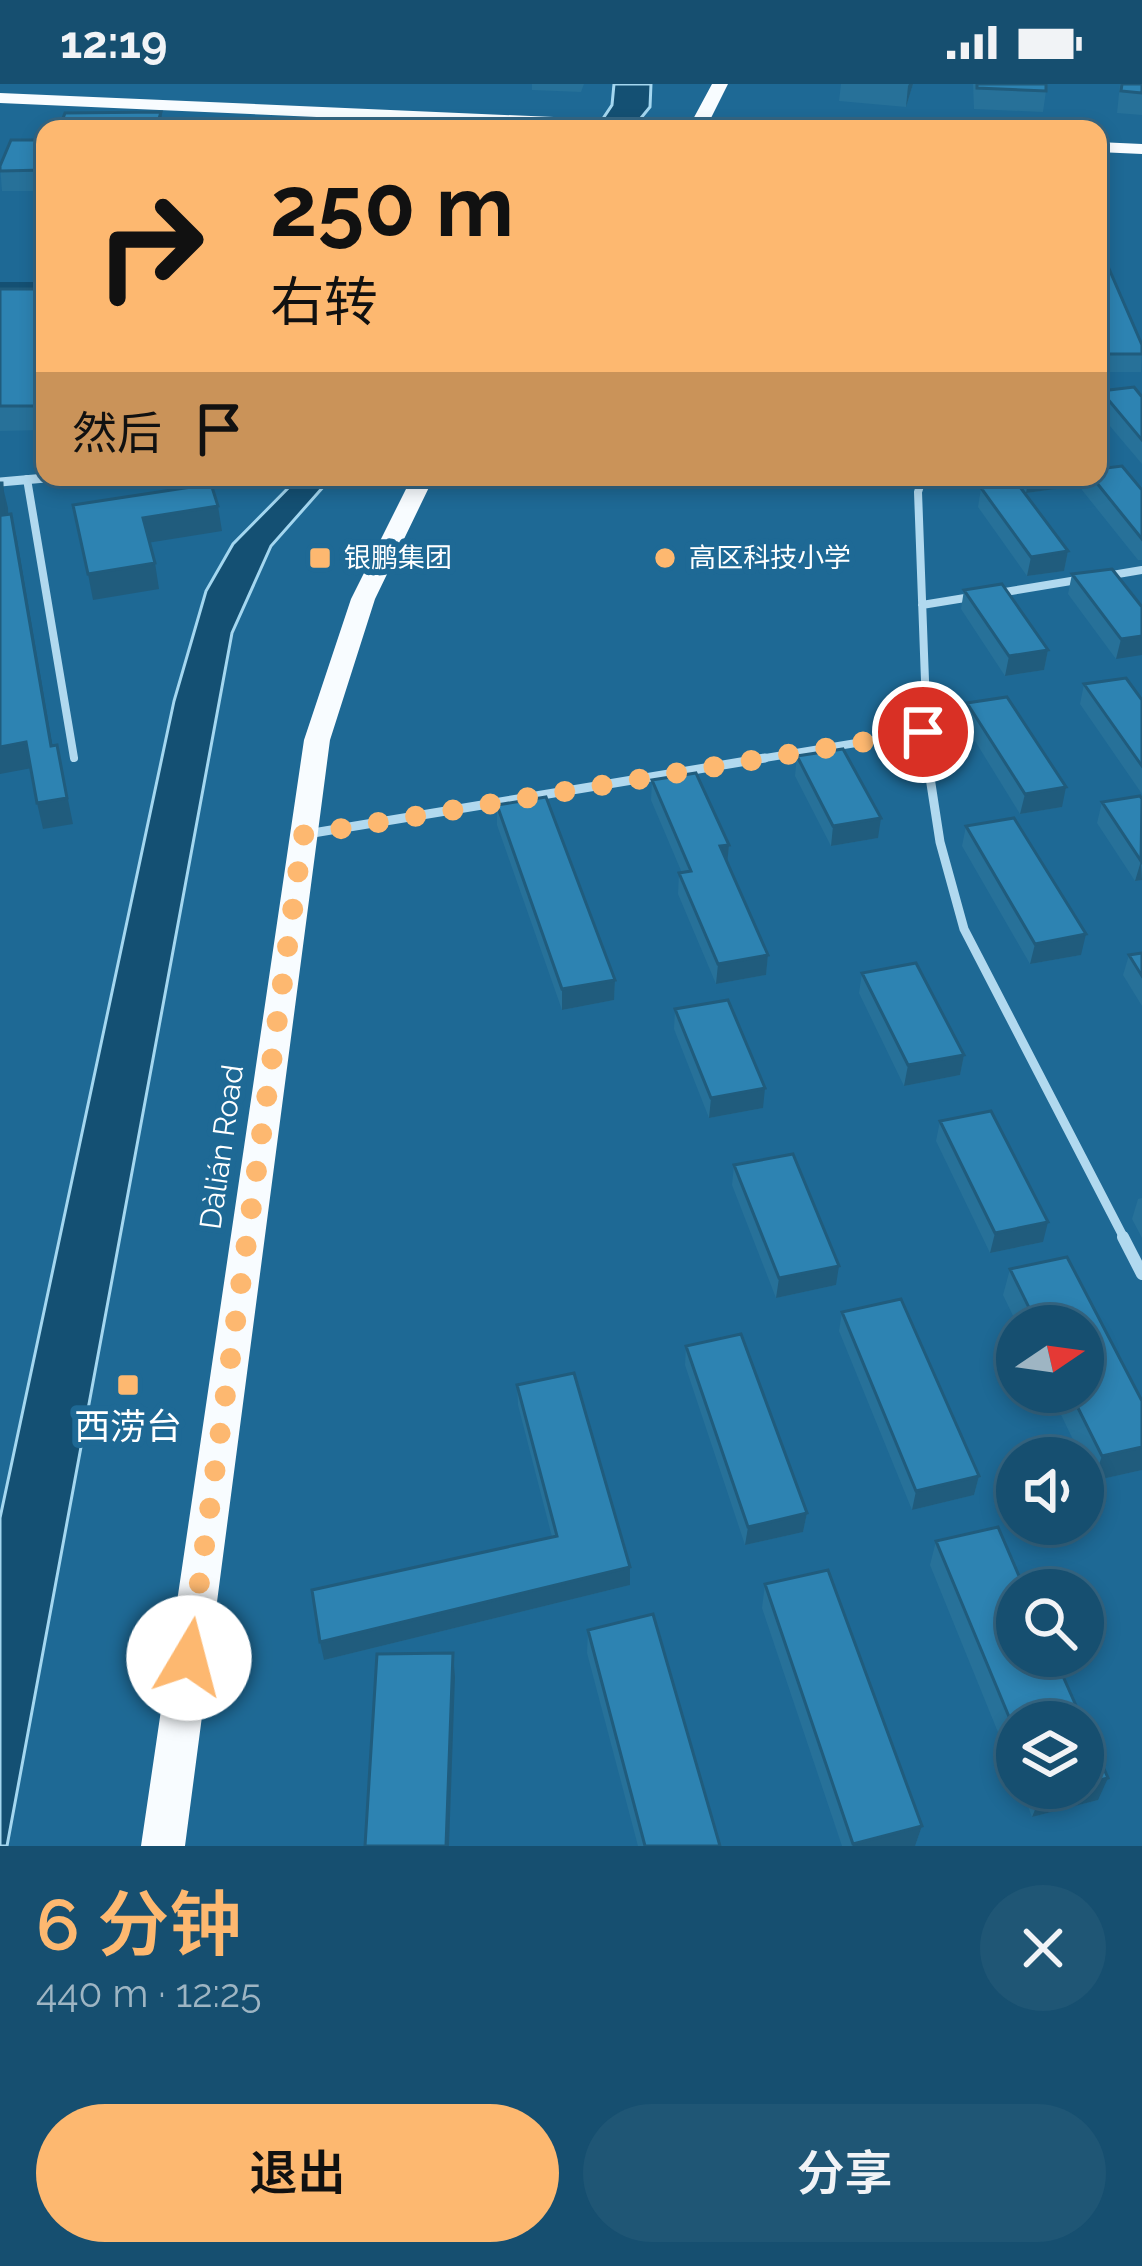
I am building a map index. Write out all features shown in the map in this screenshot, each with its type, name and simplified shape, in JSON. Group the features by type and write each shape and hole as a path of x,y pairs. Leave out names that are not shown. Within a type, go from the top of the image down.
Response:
{"main road":[{"path":"701,120 719,84"},
{"path":"0,98 503,120"},
{"path":"1107,147 1142,149"},
{"name":"Dàlián Road","path":"163,1846 317,740 363,599 419,486"}],"street":[{"path":"0,482 36,478"}],"lane":[{"path":"26,479 74,758"},
{"path":"920,486 923,732 940,842 964,928 1142,1274"},
{"path":"922,605 1142,570"},
{"path":"303,835 923,732"}],"water":[{"path":"614,84 651,84 650,107 639,120 602,120 612,105"},
{"path":"290,486 324,486 271,546 232,633 7,1846 0,1846 0,1518 174,701 206,591 233,544"}],"building":[{"path":"977,84 1046,84 1046,91 977,88"},
{"path":"1122,84 1142,84 1142,93 1121,91"},
{"path":"161,112 159,120 62,120 65,113"},
{"path":"11,140 36,140 36,170 0,171"},
{"path":"1107,264 1142,345 1142,354 1107,354"},
{"path":"0,289 36,289 36,406 0,406"},
{"path":"1134,387 1142,397 1142,440 1107,398 1107,390"},
{"path":"1122,466 1142,490 1142,539 1099,486 1107,486 1107,468"},
{"path":"0,483 3,515 11,514 51,746 57,745 67,798 37,803 26,742 0,747"},
{"path":"212,486 218,506 143,518 155,563 88,574 73,505"},
{"path":"1019,486 1068,551 1031,557 981,488"},
{"path":"1112,569 1142,607 1142,636 1121,639 1072,574"},
{"path":"1002,584 1048,650 1009,656 964,590"},
{"path":"1126,678 1142,700 1142,766 1084,684"},
{"path":"1007,697 1066,787 1025,794 967,703"},
{"path":"843,749 881,818 833,826 797,756"},
{"path":"696,773 729,845 720,846 768,955 718,964 679,873 691,871 652,780"},
{"path":"546,797 615,980 562,989 497,805"},
{"path":"1142,799 1141,861 1102,802"},
{"path":"1014,818 1086,934 1035,944 966,826"},
{"path":"1142,953 1142,976 1129,955"},
{"path":"916,963 964,1055 908,1065 862,973"},
{"path":"728,1000 765,1088 711,1098 675,1009"},
{"path":"991,1111 1048,1222 995,1233 940,1121"},
{"path":"793,1154 839,1266 779,1278 734,1165"},
{"path":"1067,1257 1092,1305 1028,1305 1010,1269"},
{"path":"901,1299 979,1476 916,1491 842,1312"},
{"path":"1104,1328 1142,1401 1142,1447 1104,1456 1104,1437 1092,1437 1080,1413 1104,1413"},
{"path":"741,1334 807,1513 748,1527 686,1346"},
{"path":"574,1373 630,1567 320,1642 312,1590 557,1536 517,1385"},
{"path":"996,1527 996,1545 1006,1545 1016,1569 996,1569 996,1677 1063,1677 1074,1701 1002,1701 936,1541"},
{"path":"828,1570 922,1826 853,1844 765,1584"},
{"path":"653,1614 720,1846 645,1846 588,1630"},
{"path":"453,1653 446,1846 365,1846 377,1654"}],"waterway":[{"path":"0,287 36,287"}],"place":[{"name":"银鹏集团","path":"320,558"},
{"name":"高区科技小学","path":"665,558"},
{"name":"西涝台","path":"128,1385"}],"route":[{"path":"189,1658 303,835 923,732"}]}
